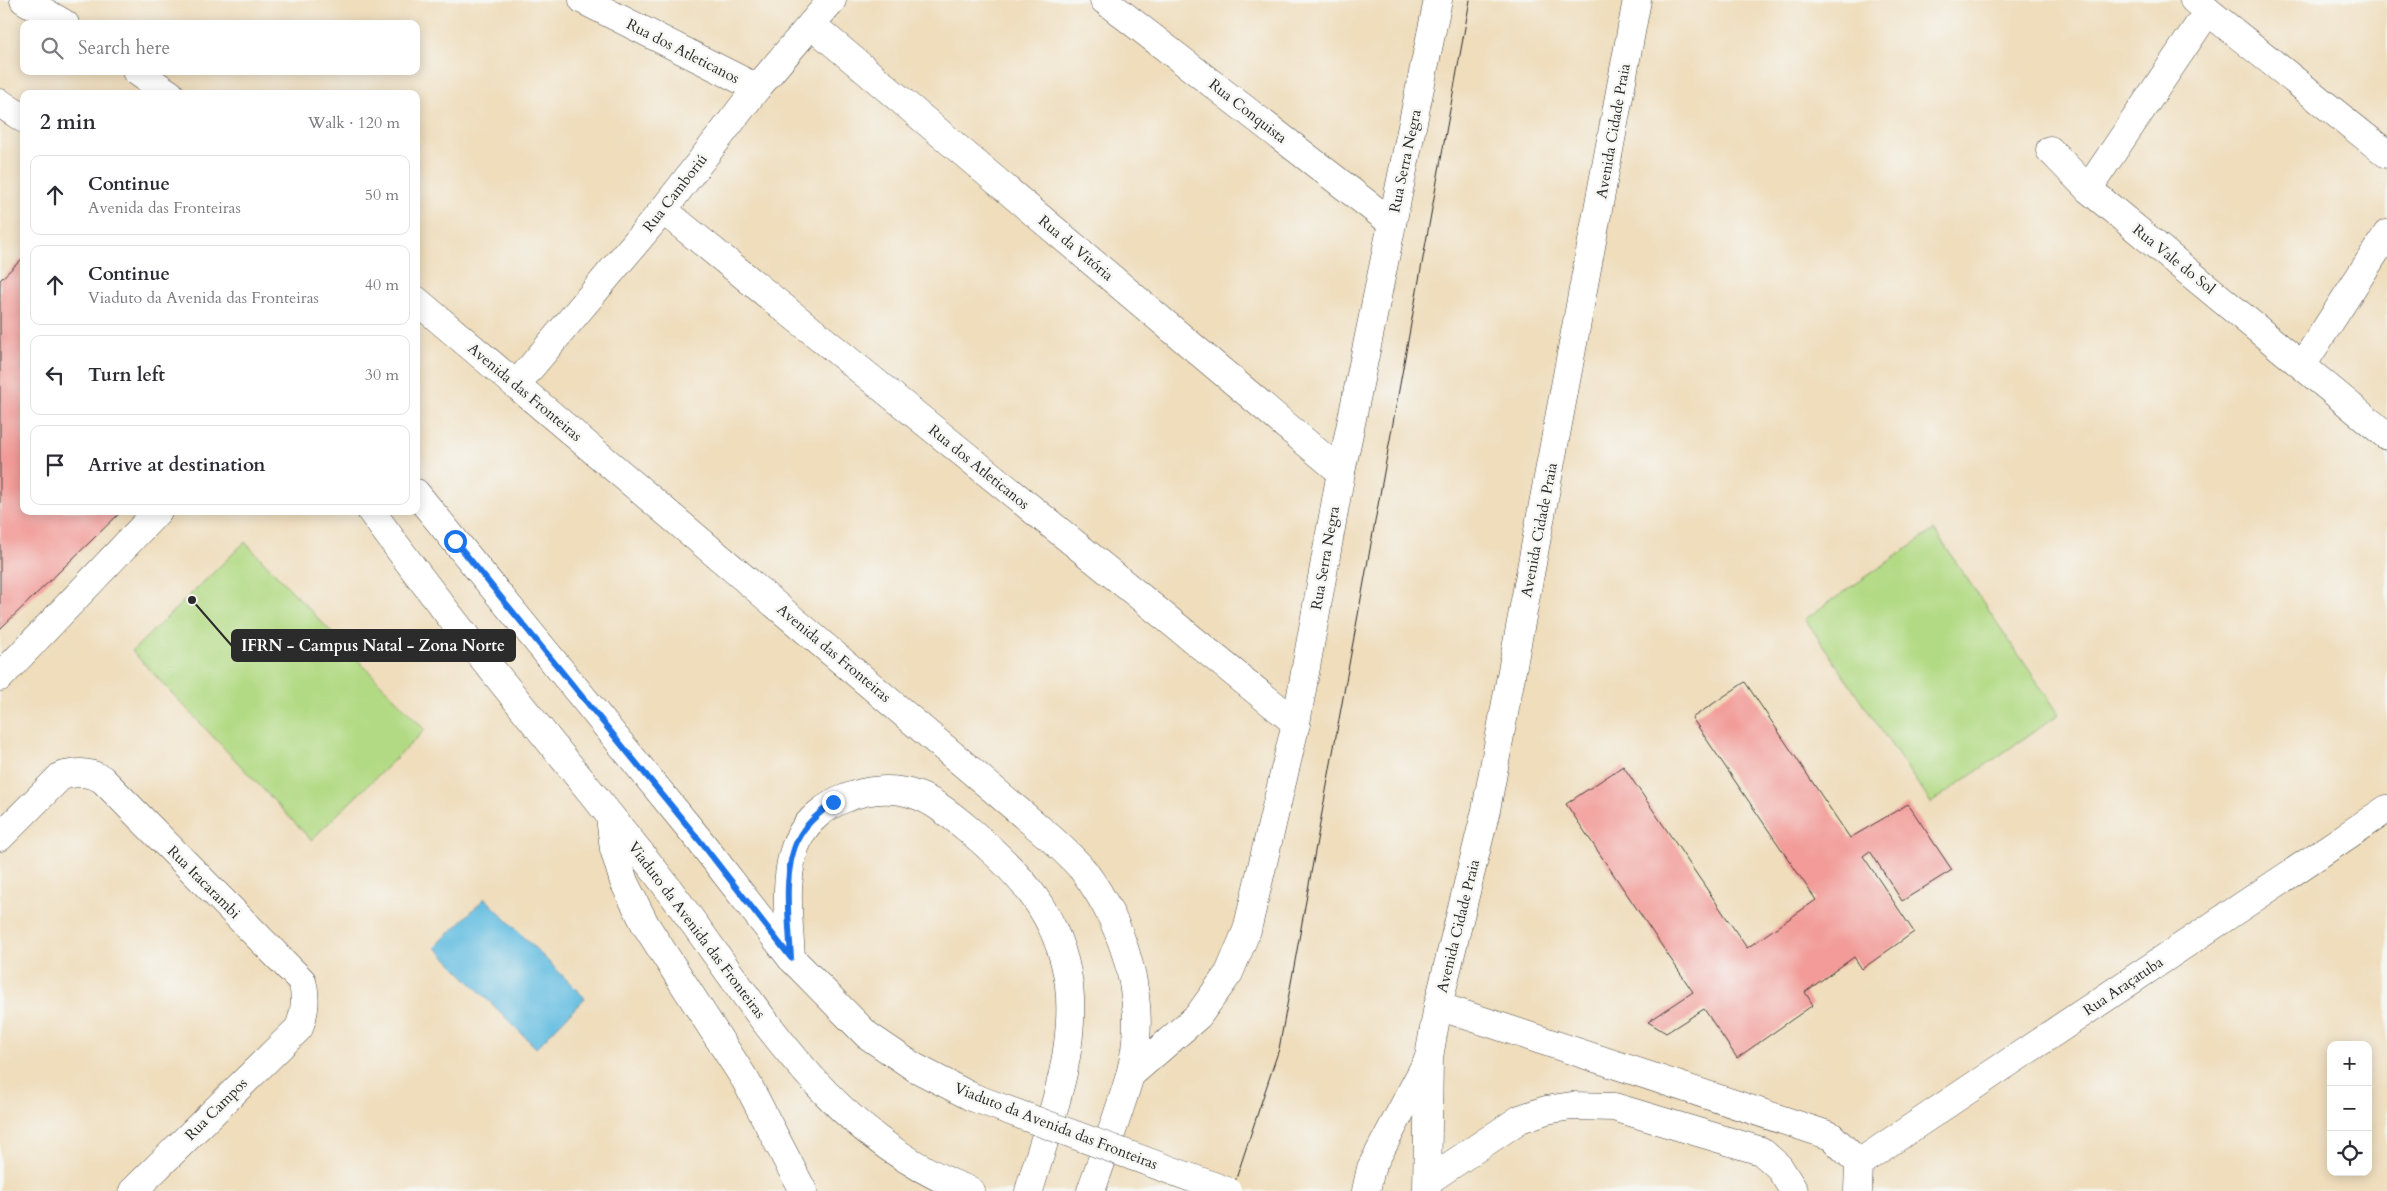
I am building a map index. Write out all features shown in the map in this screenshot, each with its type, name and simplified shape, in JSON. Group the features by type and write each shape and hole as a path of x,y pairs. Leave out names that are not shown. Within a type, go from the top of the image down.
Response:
{"main road":[{"path":"24,0 57,20"},
{"name":"Rua dos Atleticanos","path":"583,0 757,88"},
{"name":"Rua Camboriú","path":"516,385 663,210 757,88 832,0"},
{"name":"Rua Conquista","path":"1104,0 1392,223"},
{"name":"Rua Serra Negra","path":"1130,1074 1198,1016 1229,973 1247,930 1296,723 1341,472 1438,0"},
{"name":"Avenida Cidade Praia","path":"1428,1186 1429,1057 1438,1006 1486,810 1637,0"},
{"path":"2088,189 2201,6 2387,154"},
{"name":"Rua da Vitória","path":"812,25 1341,472"},
{"path":"142,75 164,90"},
{"path":"0,103 20,116"},
{"name":"Rua Vale do Sol","path":"2050,150 2088,189 2303,364 2387,436"},
{"name":"Rua dos Atleticanos","path":"663,210 1296,723"},
{"path":"2303,364 2387,234"},
{"name":"Avenida das Fronteiras","path":"420,303 596,450 1053,840 1082,868 1102,898 1128,959 1135,992 1137,1019 1136,1043 1130,1074 1091,1191"},
{"name":"Viaduto da Avenida das Fronteiras","path":"420,499 652,782 791,958 867,1035 914,1067 972,1097 1227,1191"},
{"path":"0,677 154,515"},
{"path":"374,515 418,576 610,815 614,849 624,882 645,924 746,1081 803,1191"},
{"name":"Rua Itacarambi","path":"0,837 61,776 84,773 102,778 302,981 306,993 299,1028"},
{"path":"791,958 788,908 790,871 798,839 814,818 833,802 861,792 889,790 917,795 954,818 1005,860 1032,893 1050,921 1061,952 1069,985 1070,1024 1067,1054 1029,1191"},
{"name":"Rua Araçatuba","path":"1859,1163 2387,809"},
{"name":"Viaduto da Avenida das Fronteiras","path":"610,815 667,886 790,1053 830,1100 874,1138 906,1160 963,1188"},
{"path":"1438,1006 1831,1136 1859,1163 1858,1191"},
{"name":"Rua Campos","path":"133,1191 299,1028"},
{"name":"Avenida Cidade Praia","path":"1366,1191 1371,1168 1429,1057"},
{"path":"1428,1186 1520,1119 1546,1110 1593,1106 1614,1107 1761,1151 1779,1167 1794,1191"}],"green space":[{"path":"1934,530 2059,714 1931,803 1805,619"},
{"path":"245,542 425,730 311,840 132,651"}],"water":[{"path":"485,898 585,998 536,1048 435,947"}],"building":[{"path":"20,261 20,515 118,515 0,629 0,280"},
{"path":"1745,682 1850,838 1908,804 1952,870 1902,901 1870,851 1863,856 1914,932 1862,969 1854,957 1805,992 1813,1005 1737,1058 1704,1009 1666,1033 1648,1022 1693,992 1566,804 1623,766 1747,948 1816,900 1692,718"}],"tram line":[{"path":"1232,1191 1279,1049 1470,0"}],"place":[{"name":"IFRN - Campus Natal - Zona Norte","path":"192,600"}],"route":[{"path":"455,541 700,841 791,958 788,908 790,871 798,839 814,818 833,802"}]}
